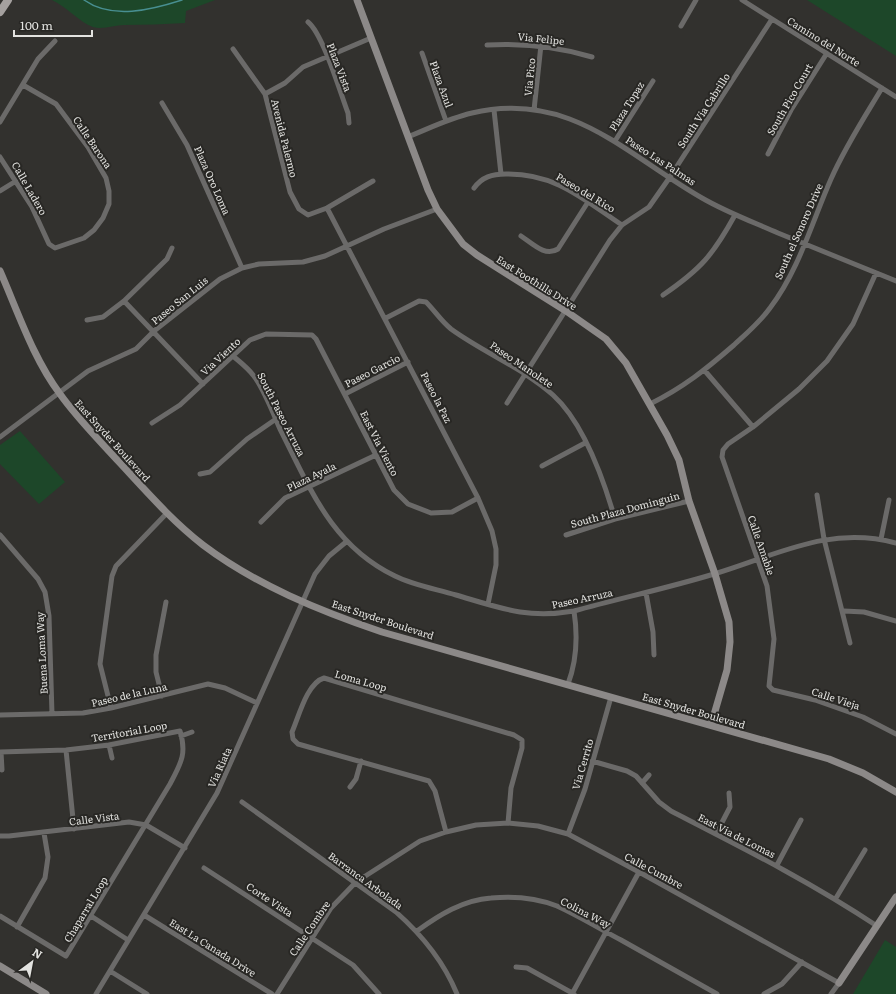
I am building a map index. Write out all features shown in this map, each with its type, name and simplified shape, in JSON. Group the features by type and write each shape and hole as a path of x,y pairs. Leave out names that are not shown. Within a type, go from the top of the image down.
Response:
{"main road":[{"path":"0,12 8,0"}],"street":[{"name":"East Foothills Drive","path":"357,0 410,136 428,190 437,209 463,244 477,255 566,311 606,339 626,363 650,404 679,460 689,501 715,574 729,622 730,642 727,670 711,725"},
{"path":"681,26 696,0"},
{"name":"Camino del Norte","path":"742,0 896,98"},
{"name":"South Via Cabrillo","path":"507,403 610,240 622,225 649,207 772,19"},
{"name":"Plaza Vista","path":"308,22 314,27 326,56 348,113 349,123"},
{"path":"265,94 285,83 303,67 371,38"},
{"path":"0,122 38,60 55,41"},
{"name":"Via Felipe","path":"487,44 519,43 541,45 567,49 592,57"},
{"name":"Via Pico","path":"534,110 541,45"},
{"name":"Avenida Palermo","path":"233,50 265,94 290,192 299,209 308,215 327,208"},
{"name":"South Pico Court","path":"768,154 791,110 827,53"},
{"name":"Plaza Azul","path":"422,54 446,121"},
{"name":"Plaza Topaz","path":"616,141 653,81"},
{"name":"Calle Barona","path":"23,84 56,104 88,147 106,178 109,191 109,204 94,230 84,238 55,248"},
{"name":"South el Sonoro Drive","path":"650,404 680,389 704,371 751,330 770,308 785,285 832,178 854,135 882,88"},
{"name":"Plaza Oro Loma","path":"162,103 187,145 242,268"},
{"path":"494,110 501,174"},
{"name":"Paseo Las Palmas","path":"410,136 446,121 472,113 494,110 534,110 564,116 588,126 616,141 701,197 735,215 896,281"},
{"name":"Calle Ladero","path":"0,157 32,207 49,244 55,248"},
{"name":"Paseo del Rico","path":"474,188 479,181 490,175 522,174 539,176 560,184 622,225"},
{"path":"0,191 16,181"},
{"path":"327,208 373,181"},
{"path":"521,236 545,252 552,253 558,249 588,202"},
{"name":"Paseo la Paz","path":"327,208 386,318 478,498 492,531 496,549 496,565 488,604"},
{"name":"Paseo San Luis","path":"0,437 88,372 136,349 154,331 203,290 220,279 242,268 259,264 303,262 348,247 384,229 437,209"},
{"path":"663,295 689,277 704,263 718,246 735,215"},
{"path":"87,320 104,317 124,301 167,259 172,248"},
{"name":"East Snyder Boulevard","path":"0,272 39,360 59,393 102,444 167,513 204,545 256,579 302,602 343,619 382,632 829,759 863,773 896,792"},
{"name":"Calle Amable","path":"769,686 774,639 773,620 767,586 722,457 723,450 728,444 753,427 799,389 827,360 853,324 876,272"},
{"path":"124,301 204,384"},
{"name":"Paseo Manolete","path":"386,318 419,301 426,302 438,318 451,329 525,375 554,396 572,417 604,480 615,519"},
{"name":"Via Viento","path":"152,423 180,405 250,340 266,334 296,334"},
{"name":"East Via Viento","path":"296,334 312,335 316,339 394,490 408,504 431,513 452,512 478,498"},
{"name":"South Paseo Arruza","path":"233,356 253,375 309,486"},
{"name":"Paseo Garcio","path":"344,394 408,362"},
{"path":"704,371 753,427"},
{"path":"200,474 210,472 247,439 276,419"},
{"path":"542,466 585,443"},
{"name":"Plaza Ayala","path":"261,522 285,498 376,455"},
{"name":"Paseo Arruza","path":"309,486 327,517 346,542 368,560 396,577 514,612 535,615 554,615 646,593 715,574 756,558 824,539 851,536 881,539 896,543"},
{"path":"817,495 824,539 844,611 850,643"},
{"path":"881,539 889,500"},
{"name":"South Plaza Dominguin","path":"566,535 615,519 689,501"},
{"path":"111,708 100,664 112,576 116,566 167,513"},
{"name":"Buena Loma Way","path":"0,535 38,579 44,592 49,616 52,714"},
{"name":"Via Riata","path":"96,994 217,793 315,574 329,556 346,542"},
{"path":"646,593 654,632 654,655"},
{"path":"162,696 156,672 156,655 166,602"},
{"path":"568,684 577,649 577,631 574,611"},
{"path":"844,611 864,612 896,621"},
{"name":"Loma Loop","path":"446,832 435,790 429,782 361,761 298,744 293,739 292,732 311,687 317,680 324,678 514,735 522,740 522,748 511,788 508,823"},
{"name":"Paseo de la Luna","path":"0,715 83,713 111,708 208,684 225,688 257,703"},
{"name":"Calle Vieja","path":"769,686 773,690 814,700 864,717 896,734"},
{"name":"Via Cerrito","path":"568,834 584,789 611,697"},
{"name":"Territorial Loop","path":"1,752 66,750 109,745 180,731 184,745 181,763 146,825"},
{"path":"181,736 192,732"},
{"path":"109,745 112,758"},
{"path":"66,750 74,829"},
{"path":"1,752 2,770"},
{"path":"350,787 356,779 361,761"},
{"name":"East Via de Lomas","path":"592,761 627,771 636,776 659,802 671,811 777,864 836,898 877,926"},
{"path":"642,783 649,775"},
{"path":"716,834 730,807 729,793"},
{"name":"Barranca Arbolada","path":"242,802 396,912 417,931 434,952 457,994"},
{"path":"777,864 801,820"},
{"name":"Calle Vista","path":"0,836 44,833 129,822 146,825 185,848"},
{"name":"Calle Cumbre","path":"446,832 476,825 508,823 538,826 568,834 839,983"},
{"name":"Chaparral Loop","path":"0,916 66,956 146,825"},
{"name":"Calle Combre","path":"277,994 331,908 356,882 420,841 446,832"},
{"path":"17,927 45,878 48,857 44,833"},
{"path":"836,898 865,850"},
{"name":"Corte Vista","path":"204,868 353,965 379,994"},
{"path":"516,967 527,968 573,994 605,931 639,872"},
{"name":"Colina Way","path":"417,931 441,914 463,904 489,898 511,897 535,900 556,906 605,931 716,994"},
{"path":"831,994 896,897"},
{"name":"East La Canada Drive","path":"144,915 272,994"},
{"path":"91,916 128,940"},
{"path":"764,994 782,984 802,962"},
{"path":"0,966 46,994"},
{"path":"110,971 147,994"}],"green space":[{"path":"52,0 215,0 186,11 185,23 120,25 97,28 88,25 63,6"},
{"path":"807,0 896,0 896,56"},
{"path":"20,431 65,482 39,504 0,464 0,445"},
{"path":"885,940 896,947 896,994 853,994"}],"waterway":[{"path":"84,0 107,10 119,11 145,10 182,0"}]}
